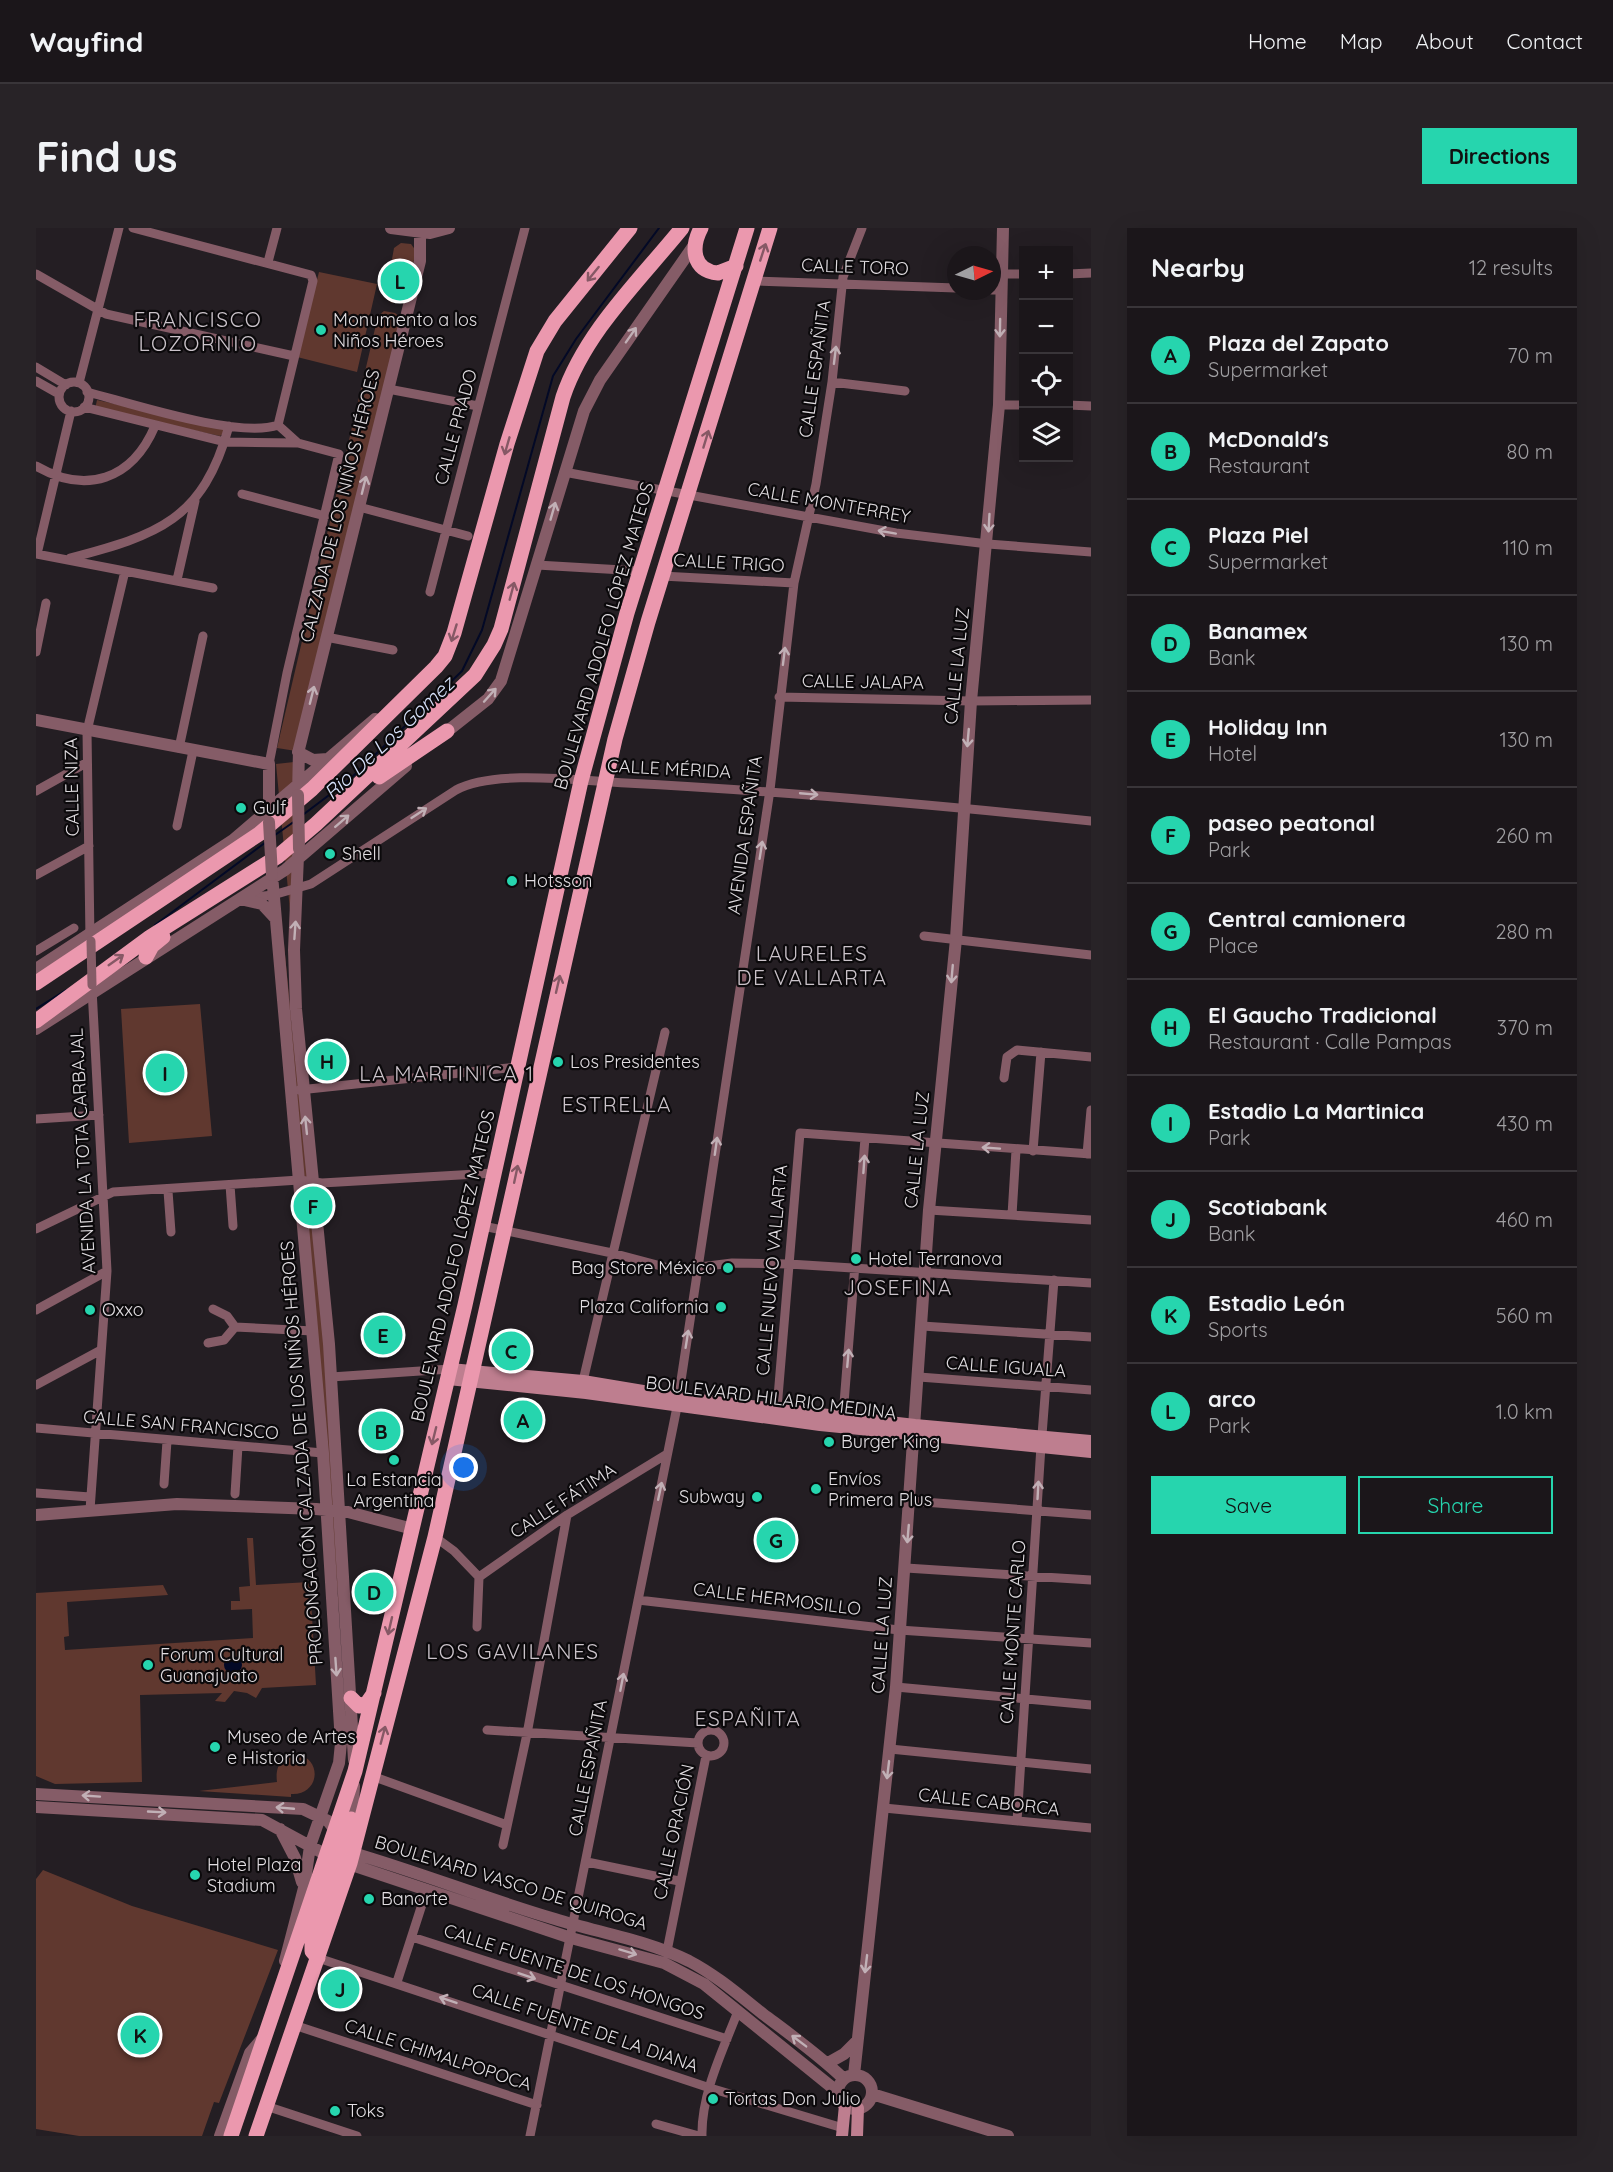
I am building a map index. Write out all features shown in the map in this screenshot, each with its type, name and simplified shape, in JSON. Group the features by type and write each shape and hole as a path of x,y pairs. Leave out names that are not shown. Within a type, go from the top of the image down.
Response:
{"main road":[{"path":"36,983 259,834 312,789 436,667 450,647 507,444 537,351 555,321 630,228"},
{"path":"146,957 152,946 164,936 260,873 316,824 457,693 484,661 494,645 508,606 563,397 575,365 597,332 682,228"},
{"path":"701,228 695,244 695,257 706,270 718,273 736,266"},
{"name":"BOULEVARD ADOLFO LÓPEZ MATEOS","path":"256,2136 318,1958 342,1851 355,1771 413,1529 446,1373 483,1226 581,781 640,572 747,228"},
{"name":"BOULEVARD ADOLFO LÓPEZ MATEOS","path":"231,2136 296,1944 342,1851 372,1776 435,1537 604,782 662,576 770,228"},
{"path":"316,824 414,751 447,730"},
{"path":"36,1021 150,938 277,857"},
{"path":"562,864 585,870"},
{"name":"BOULEVARD HILARIO MEDINA","path":"446,1373 586,1393 915,1430 1041,1441 1091,1441"},
{"name":"BOULEVARD HILARIO MEDINA","path":"472,1376 583,1381 677,1402 843,1416 915,1430"},
{"name":"BOULEVARD HILARIO MEDINA","path":"1041,1441 1091,1452"},
{"path":"351,1698 359,1706 367,1703 374,1693"},
{"path":"342,1851 351,1819"},
{"path":"266,2106 256,2099 257,2092 290,1994 296,1944"},
{"path":"842,2132 845,2105"},
{"path":"857,2136 858,2108"}],"street":[{"path":"78,383 119,228"},
{"path":"133,228 309,273 313,281 278,425"},
{"path":"268,262 277,228"},
{"path":"391,228 419,230 449,228"},
{"name":"CALLE PRADO","path":"430,592 525,228"},
{"path":"36,1029 92,989 272,877 447,730 488,699 501,681 564,472 591,396 707,228"},
{"name":"CALLE ESPAÑITA","path":"809,517 832,382 842,283 862,228"},
{"name":"CALLE LA LUZ","path":"1001,277 1002,228"},
{"name":"CALZADA DE LOS NIÑOS HÉROES","path":"298,752 420,261 419,230"},
{"path":"1073,274 1091,273"},
{"path":"36,274 97,310 294,356"},
{"path":"1002,274 1019,274"},
{"name":"CALLE TORO","path":"754,280 947,288"},
{"name":"CALLE LA LUZ","path":"849,2077 857,2041 891,1749 911,1501 929,1210 956,939 971,701 999,405 997,300"},
{"path":"36,367 66,385 78,383"},
{"path":"36,381 59,394 61,403 71,411"},
{"path":"832,382 905,391"},
{"path":"78,383 87,392 229,426 261,429 278,425"},
{"path":"59,394 66,385"},
{"path":"387,389 478,406"},
{"path":"84,407 88,400 87,392"},
{"path":"999,405 1019,405"},
{"path":"1073,405 1091,406"},
{"path":"71,411 84,407 225,442 298,443"},
{"path":"71,411 38,552 213,588"},
{"path":"278,425 298,443"},
{"path":"36,466 56,478 80,481 116,473 139,455 155,426"},
{"path":"177,580 195,501 212,474 229,426"},
{"name":"CALZADA DE LOS NIÑOS HÉROES","path":"269,764 287,673 340,458 337,452 298,443"},
{"name":"CALLE MONTERREY","path":"564,472 896,533 987,544 1091,552"},
{"path":"242,494 325,516"},
{"path":"70,558 133,541 154,532 195,501"},
{"path":"359,507 468,536"},
{"name":"AVENIDA ESPAÑITA","path":"677,1402 770,790 794,583 809,517"},
{"path":"537,565 640,572"},
{"name":"CALLE NIZA","path":"90,938 87,731 124,571"},
{"name":"CALLE TRIGO","path":"662,576 794,583"},
{"path":"36,652 45,603"},
{"path":"178,748 203,636"},
{"path":"326,637 393,650"},
{"name":"CALLE JALAPA","path":"779,697 971,701 1091,700"},
{"path":"36,969 90,938 269,816 367,724 395,705"},
{"path":"36,720 269,764"},
{"path":"177,826 193,751"},
{"path":"298,752 313,760 328,759"},
{"name":"PROLONGACIÓN CALZADA DE LOS NIÑOS HÉROES","path":"298,752 291,795 298,811 299,854 295,962 299,1180 323,1453 334,1510 351,1698 355,1771 351,1819"},
{"path":"36,791 86,763"},
{"name":"PROLONGACIÓN CALZADA DE LOS NIÑOS HÉROES","path":"269,764 269,816 275,918 297,1090 312,1183 331,1377 341,1743 339,1762 310,1846 304,1888 291,1932 283,1987"},
{"name":"CALLE MÉRIDA","path":"240,898 273,895 299,889 318,880 467,784 494,779 770,790 1091,821"},
{"path":"36,875 89,846"},
{"path":"240,898 262,904 275,918"},
{"path":"36,951 74,928"},
{"path":"924,936 1091,955"},
{"name":"AVENIDA LA TOTA CARBAJAL","path":"90,938 107,1271 90,1510"},
{"path":"583,1381 665,1032"},
{"path":"1004,1078 1008,1057 1012,1051 1022,1049 1091,1057"},
{"path":"1033,1151 1041,1052"},
{"path":"297,1090 519,1067"},
{"path":"843,1416 865,1138 1089,1154 1091,1110"},
{"path":"36,1119 99,1115"},
{"name":"CALLE NUEVO VALLARTA","path":"777,1409 800,1133 865,1138"},
{"path":"1012,1215 1016,1150"},
{"path":"36,1229 113,1192 168,1191 299,1180 312,1183 494,1173"},
{"path":"230,1185 233,1226"},
{"path":"168,1191 171,1232"},
{"path":"929,1210 1091,1220"},
{"path":"483,1226 612,1253 676,1270 732,1263 789,1264 1091,1283"},
{"path":"36,1310 107,1271"},
{"name":"CALLE MONTE CARLO","path":"1017,1821 1041,1441 1054,1281"},
{"path":"213,1309 227,1316 235,1328"},
{"path":"922,1326 1091,1337"},
{"path":"208,1343 224,1340 235,1328 313,1331"},
{"path":"36,1385 101,1350"},
{"path":"331,1377 392,1371 446,1373"},
{"name":"CALLE IGUALA","path":"919,1377 1091,1390"},
{"name":"CALLE ESPAÑITA","path":"530,2136 562,1987 677,1402"},
{"name":"CALLE SAN FRANCISCO","path":"36,1428 323,1453"},
{"path":"164,1484 167,1441"},
{"path":"235,1494 238,1446"},
{"name":"CALLE FÁTIMA","path":"479,1577 567,1515 667,1454"},
{"path":"36,1493 90,1497"},
{"path":"911,1501 1091,1515"},
{"path":"36,1515 177,1504 334,1510 413,1529"},
{"path":"503,1845 527,1734 567,1515"},
{"path":"435,1537 454,1551 479,1577 477,1627"},
{"path":"906,1568 1091,1580"},
{"name":"CALLE HERMOSILLO","path":"638,1600 899,1630 1091,1643"},
{"path":"896,1687 1091,1706"},
{"path":"487,1730 698,1743"},
{"path":"708,1730 717,1731 723,1737 723,1750 716,1756 706,1756 700,1750 698,1743 701,1735 708,1730"},
{"path":"891,1749 1091,1769"},
{"name":"CALLE ORACIÓN","path":"667,1951 679,1881 706,1756"},
{"path":"372,1776 507,1825"},
{"name":"BOULEVARD VASCO DE QUIROGA","path":"36,1794 303,1809 320,1816 342,1851 427,1889 461,1894 616,1934 667,1951 838,2093"},
{"name":"BOULEVARD VASCO DE QUIROGA","path":"36,1807 262,1820 310,1846 342,1851 461,1894 571,1938 690,1968 724,1984 849,2077"},
{"name":"CALLE CABORCA","path":"884,1808 1091,1828"},
{"path":"279,1828 295,1858 304,1888"},
{"path":"587,1862 679,1881"},
{"path":"397,1982 427,1889"},
{"name":"CALLE FUENTE DE LOS HONGOS","path":"412,1937 727,2039"},
{"name":"CALLE FUENTE DE LA DIANA","path":"318,1958 397,1982 842,2132"},
{"path":"656,2124 700,2136 710,2088 738,2011"},
{"name":"CALLE CHIMALPOPOCA","path":"294,2025 537,2104"},
{"path":"220,2136 250,2054 267,2033"},
{"path":"828,2063 849,2051 857,2041"},
{"path":"849,2077 865,2078 872,2088 872,2094 867,2103 858,2108 845,2105 838,2093 849,2077"},
{"path":"872,2094 1008,2136"},
{"path":"266,2106 357,2136"}],"shaded area":[{"path":"401,243 411,244 416,251 405,299 392,303 385,298 394,248"},
{"path":"319,272 377,284 357,372 297,357"},
{"path":"384,311 395,313 401,318 296,751 277,748 378,316"},
{"path":"97,400 223,428 223,434 220,436 95,409"},
{"path":"294,762 300,996 323,1287 345,1677 281,944 284,944 293,1036 291,921 276,764"},
{"path":"200,1004 212,1136 129,1143 121,1009"},
{"path":"247,1538 253,1538 256,1585 310,1582 316,1685 262,1688 256,1698 247,1693 234,1691 225,1702 215,1701 222,1693 140,1695 142,1782 55,1784 36,1776 36,1593 163,1585 168,1595 67,1602 69,1636 64,1637 65,1650 253,1638 252,1609 231,1610 231,1601 240,1601 239,1587 250,1586"},
{"path":"298,1754 312,1763 314,1777 307,1790 291,1794 291,1797 199,1791 277,1782 278,1767 283,1759"},
{"path":"43,1870 132,1906 278,1950 219,2103 214,2102 202,2136 79,2136 36,2129 36,1879"}],"water":[{"path":"233,1656 239,1659 242,1665 239,1671 233,1674 227,1671 224,1665 227,1659"}],"waterway":[{"name":"Rio De Los Gomez","path":"304,814 349,780 462,671 482,630 553,376 576,339 659,228"},
{"name":"Rio De Los Gomez","path":"275,835 295,821"},
{"name":"Rio De Los Gomez","path":"155,925 266,842"},
{"name":"Rio De Los Gomez","path":"36,1009 66,990"}],"place":[{"name":"arco","path":"400,281"},
{"name":"Monumento a los Niños Héroes","path":"321,330"},
{"name":"Gulf","path":"241,808"},
{"name":"Shell","path":"330,854"},
{"name":"Hotsson","path":"512,881"},
{"name":"El Gaucho Tradicional","path":"327,1061"},
{"name":"Los Presidentes","path":"558,1062"},
{"name":"Estadio La Martinica","path":"165,1073"},
{"name":"paseo peatonal","path":"313,1206"},
{"name":"Hotel Terranova","path":"856,1259"},
{"name":"Bag Store México","path":"728,1268"},
{"name":"Plaza California","path":"721,1307"},
{"name":"Oxxo","path":"90,1310"},
{"name":"Holiday Inn","path":"383,1335"},
{"name":"Plaza Piel","path":"511,1351"},
{"name":"Plaza del Zapato","path":"523,1420"},
{"name":"McDonald's","path":"381,1431"},
{"name":"Burger King","path":"829,1442"},
{"name":"La Estancia Argentina","path":"394,1460"},
{"name":"Envíos Primera Plus","path":"816,1489"},
{"name":"Subway","path":"757,1497"},
{"name":"Central camionera","path":"776,1540"},
{"name":"Banamex","path":"374,1592"},
{"name":"Forum Cultural Guanajuato","path":"148,1665"},
{"name":"Museo de Artes e Historia","path":"215,1747"},
{"name":"Hotel Plaza Stadium","path":"195,1875"},
{"name":"Banorte","path":"369,1899"},
{"name":"Scotiabank","path":"340,1989"},
{"name":"Estadio León","path":"140,2035"},
{"name":"Tortas Don Julio","path":"713,2099"},
{"name":"Toks","path":"335,2111"}],"district":[{"name":"FRANCISCO LOZORNIO","path":"198,332"},
{"name":"LAURELES DE VALLARTA","path":"812,966"},
{"name":"LA MARTINICA 1","path":"447,1074"},
{"name":"ESTRELLA","path":"617,1105"},
{"name":"JOSEFINA","path":"898,1288"},
{"name":"LOS GAVILANES","path":"513,1652"},
{"name":"ESPAÑITA","path":"748,1719"}]}
